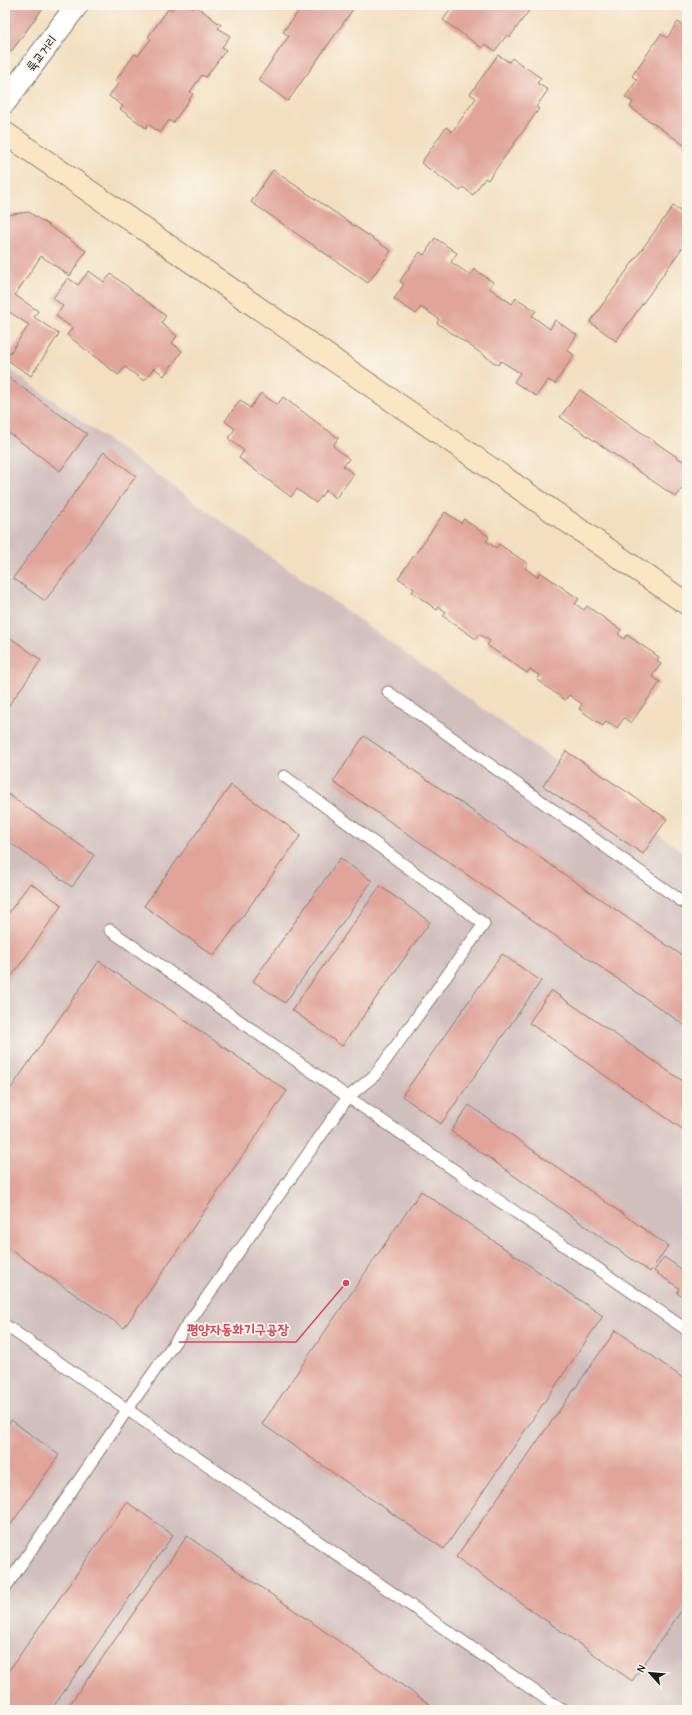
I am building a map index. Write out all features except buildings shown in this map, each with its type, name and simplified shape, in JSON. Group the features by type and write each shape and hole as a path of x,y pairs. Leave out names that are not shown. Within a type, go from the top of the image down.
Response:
{"street":[{"name":"륙교거리","path":"5,102 77,5"},
{"path":"5,133 687,604"}],"lane":[{"path":"388,692 687,905"},
{"path":"5,1588 127,1410 348,1097 375,1075 484,924 284,776"},
{"path":"110,930 348,1097 687,1330"},
{"path":"5,1325 562,1710"}],"shaded area":[{"path":"5,366 687,855 687,1710 5,1710"}],"place":[{"name":"평양자동화기구공장","path":"346,1283"}]}
